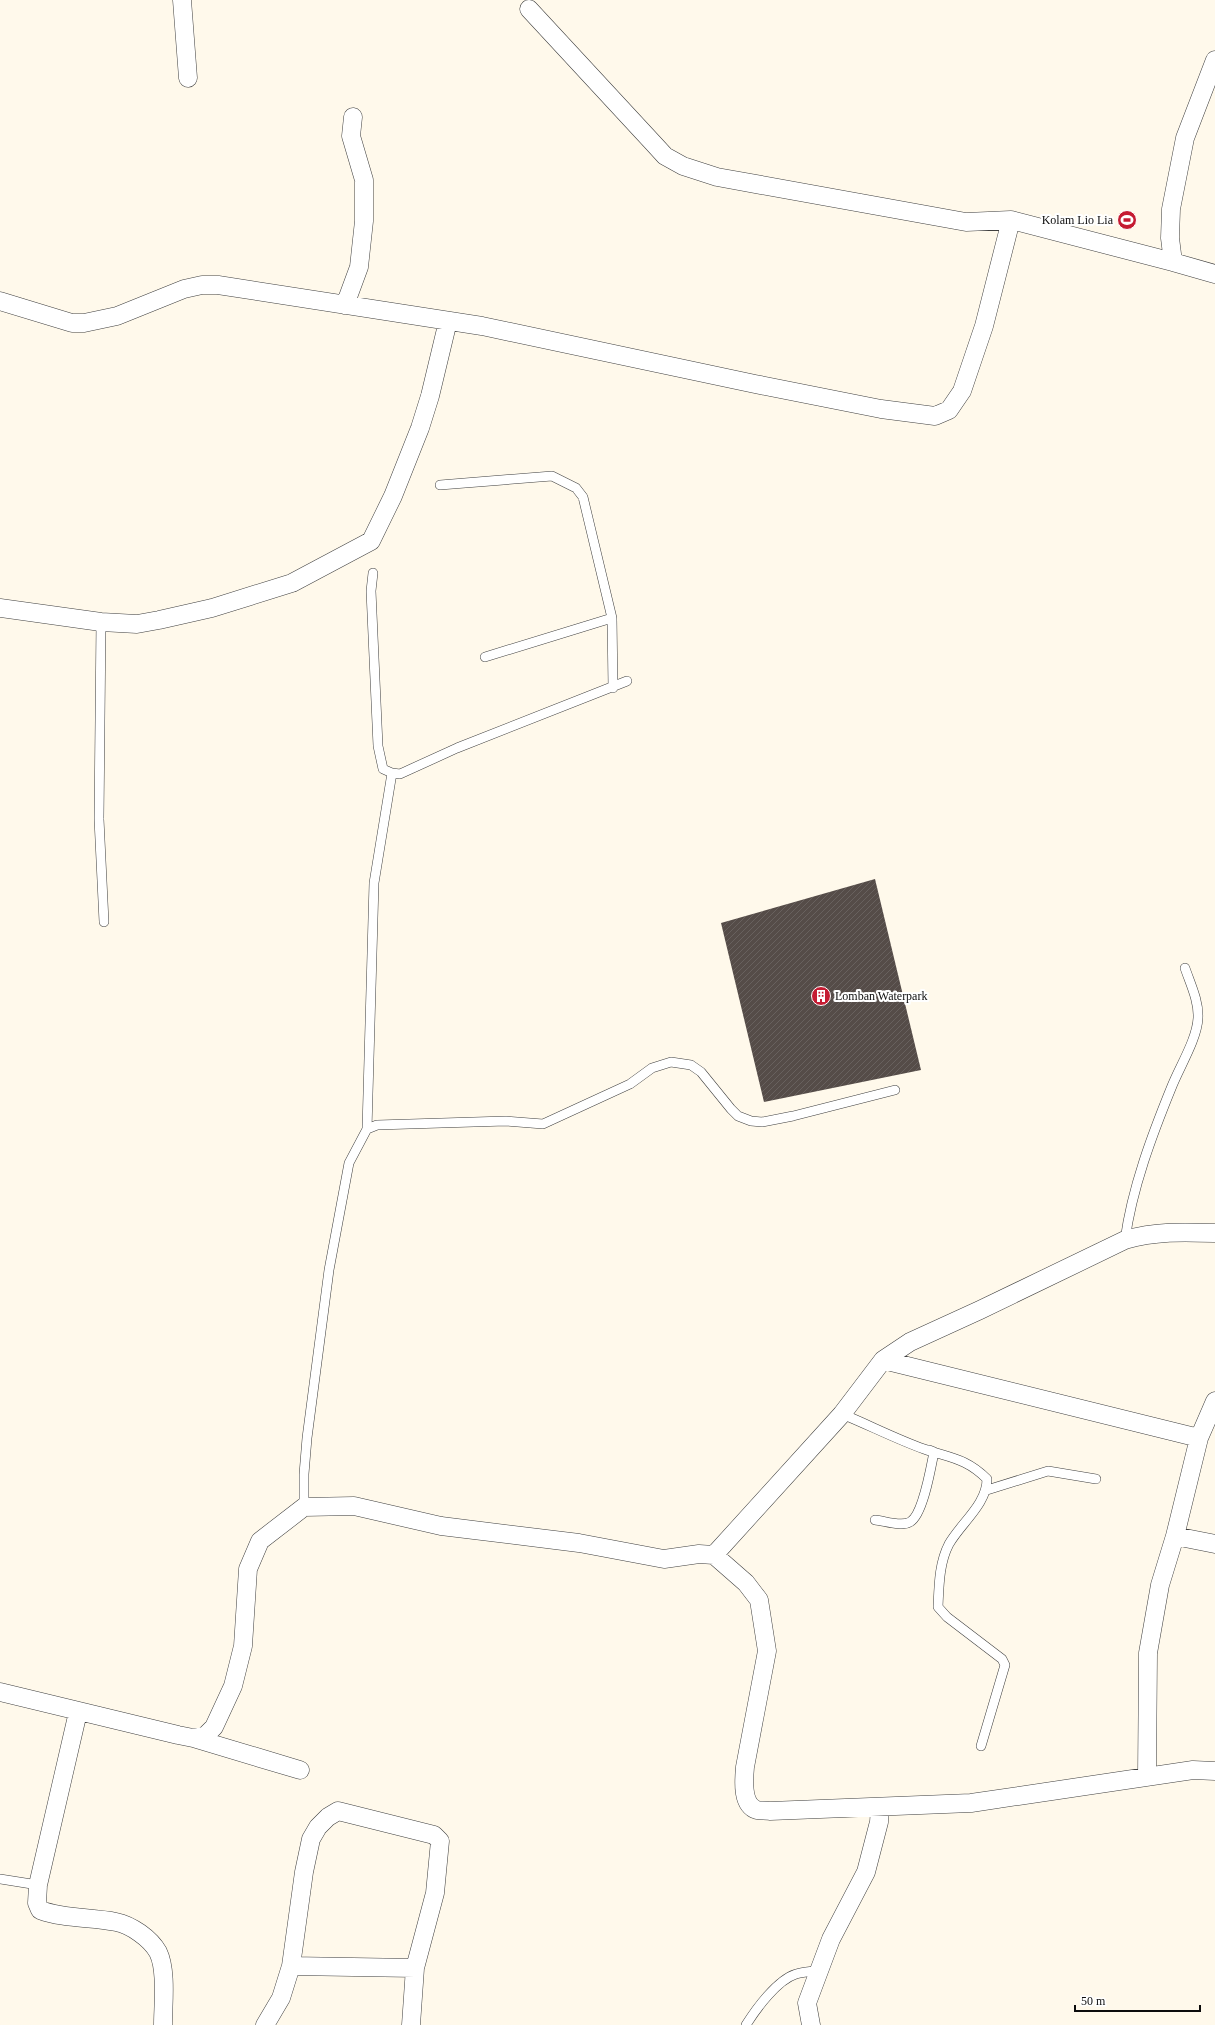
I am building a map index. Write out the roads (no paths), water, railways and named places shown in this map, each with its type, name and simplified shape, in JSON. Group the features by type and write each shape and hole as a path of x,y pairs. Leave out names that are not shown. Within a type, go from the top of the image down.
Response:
{"street":[{"path":"182,0 188,78"},
{"path":"529,9 658,148 666,156 682,166 717,177 753,185 966,222 1011,220 1215,274"},
{"path":"1174,262 1170,238 1171,209 1185,138 1215,60"},
{"path":"345,305 359,267 364,221 364,180 351,136 353,117"},
{"path":"0,301 72,323 84,323 116,316 184,289 202,285 218,285 482,326 881,409 934,416 949,410 962,391 984,326 1011,220"},
{"path":"0,608 101,622 137,624 212,608 292,583 371,541 393,496 420,428 430,396 448,321"},
{"path":"714,1555 842,1414 883,1360 910,1342 1125,1240 1144,1234 1175,1231 1215,1233"},
{"path":"883,1360 1199,1438"},
{"path":"1147,1777 1148,1653 1160,1586 1175,1536 1199,1438 1215,1401"},
{"path":"193,1738 205,1736 214,1728 233,1686 243,1646 248,1569 260,1541 304,1507 354,1506 441,1526 579,1543 664,1559 699,1554 714,1555 746,1583 759,1600 767,1651 745,1767 744,1786 748,1802 755,1809 770,1811 880,1808 971,1803 1193,1770 1215,1771"},
{"path":"1175,1536 1215,1544"},
{"path":"0,1692 78,1712 193,1738 300,1770"},
{"path":"78,1712 38,1885 37,1903 40,1910 52,1915 118,1922 137,1930 148,1940 158,1952 162,1972 163,2025"},
{"path":"811,2025 807,2003 832,1939 866,1872 879,1822 880,1808"},
{"path":"265,2025 281,1998 291,1966 304,1872 311,1839 318,1827 328,1817 338,1811 434,1836 440,1841 435,1893 415,1968 411,2025"},
{"path":"291,1966 415,1968"}],"lane":[{"path":"440,485 552,476 576,488 583,497 612,618 613,688"},
{"path":"373,574 372,591 378,746 383,769 392,773 400,774 457,748 613,688 627,681"},
{"path":"485,657 612,618"},
{"path":"101,622 99,819 104,922"},
{"path":"304,1507 304,1474 307,1438 329,1270 349,1164 367,1129 374,883 392,773"},
{"path":"1125,1240 1131,1201 1172,1087 1197,1024 1197,1009 1194,993 1185,968"},
{"path":"367,1129 377,1125 506,1122 543,1124 630,1084 652,1068 671,1062 691,1064 701,1072 738,1116 751,1121 762,1122 793,1116 895,1090"},
{"path":"842,1414 934,1452 928,1486 916,1517 909,1523 895,1523 875,1520"},
{"path":"924,1449 957,1457 978,1470 987,1479 987,1490 949,1544 941,1568 938,1607 947,1617 1002,1659 1005,1665 981,1746"},
{"path":"987,1490 1048,1471 1096,1479"},
{"path":"0,1879 38,1885"},
{"path":"746,2025 758,2007 774,1989 795,1974 821,1970"}],"place":[{"name":"Kolam Lio Lia","path":"1127,220"},
{"name":"Lomban Waterpark","path":"821,996"}]}
